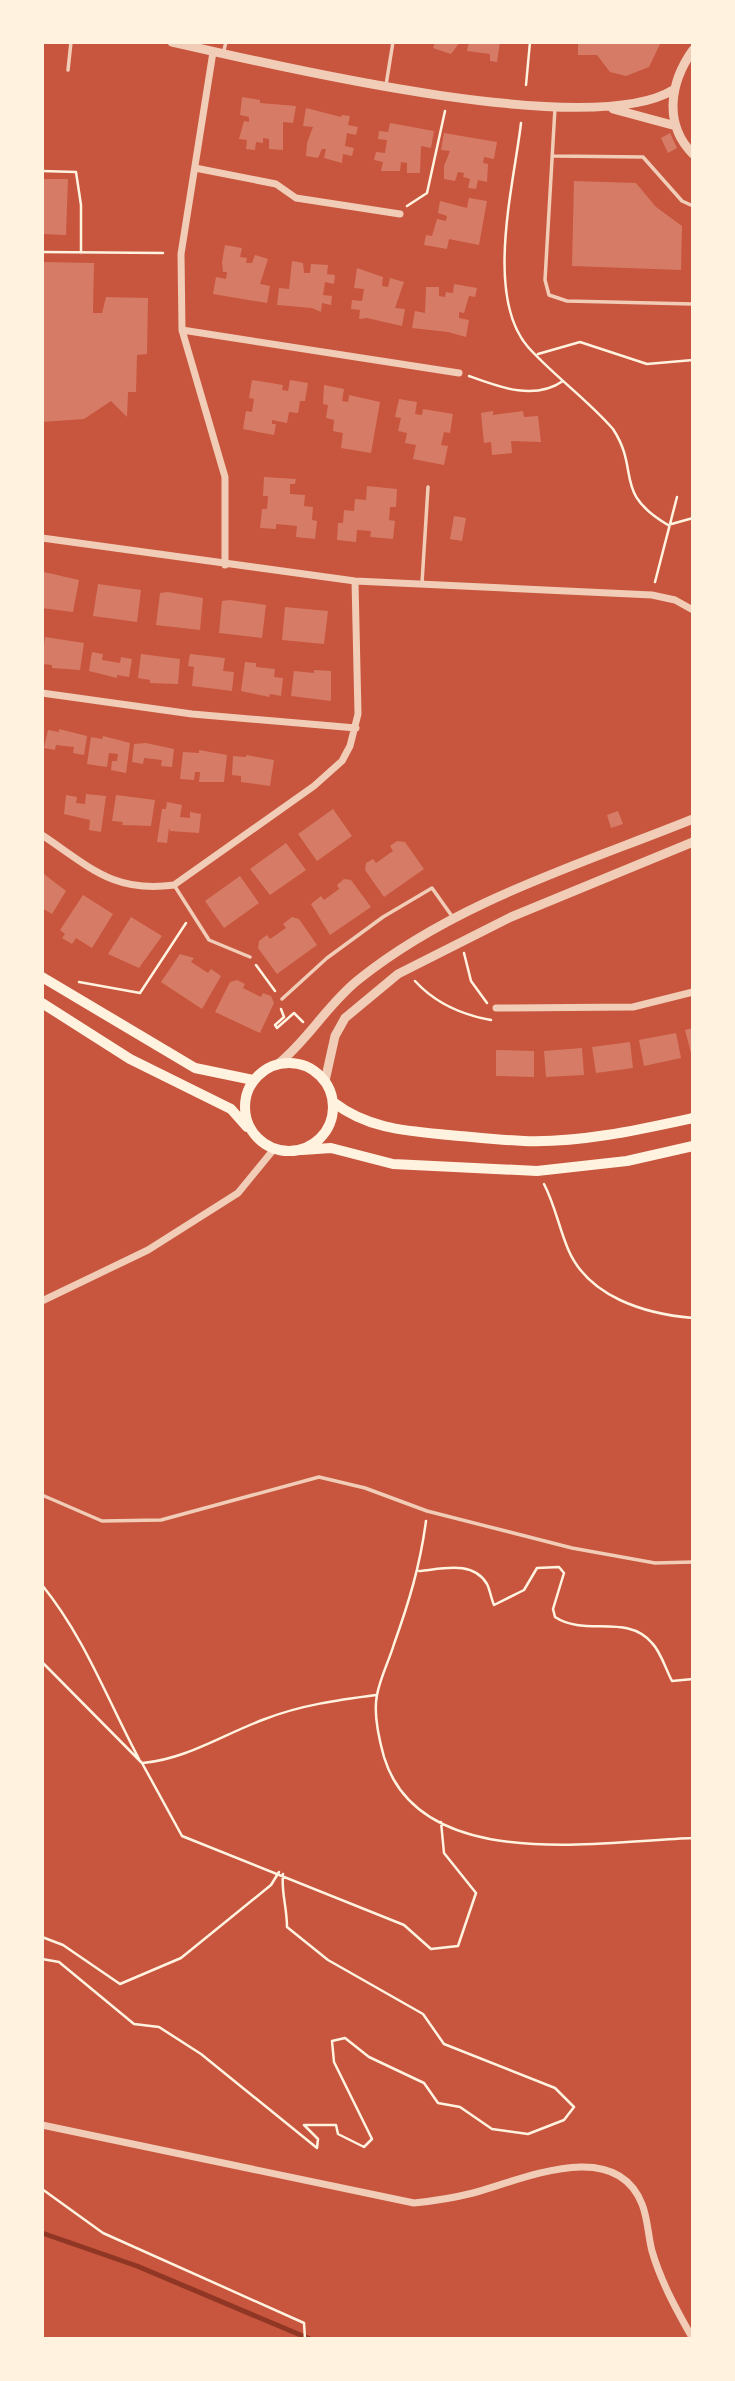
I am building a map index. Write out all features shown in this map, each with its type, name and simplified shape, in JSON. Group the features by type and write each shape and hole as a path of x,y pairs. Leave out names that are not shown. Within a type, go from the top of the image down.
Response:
{"main road":[{"path":"42,977 195,1068 253,1080"},
{"path":"42,1003 130,1059 231,1109 253,1133 274,1149 331,1148 355,1152 393,1164 537,1171 627,1161 693,1146"},
{"path":"253,1133 246,1121 244,1104 253,1080 278,1064 308,1067 325,1081 333,1102 333,1114 323,1135 302,1150"},
{"path":"333,1102 364,1121 396,1130 526,1141 622,1133 693,1118"}],"street":[{"path":"172,42 386,85 524,105 608,108 646,103 673,90"},
{"path":"693,50 678,72 673,90 676,126 693,154"},
{"path":"213,52 181,254 182,331 225,477 225,565"},
{"path":"608,108 676,126"},
{"path":"195,168 276,184 296,198 400,214"},
{"path":"182,331 459,373"},
{"path":"42,538 272,572 355,581 652,595 675,600 693,610"},
{"path":"42,835 122,886 151,888 174,885 191,876 314,786 342,761 356,728 355,581"},
{"path":"42,693 192,715 356,728"},
{"path":"278,1064 293,1053 320,1017 357,981 454,919 503,895 693,819"},
{"path":"325,1081 335,1036 345,1018 398,974 511,917 693,842"},
{"path":"496,1008 633,1007 693,992"},
{"path":"42,1301 148,1250 238,1193 274,1149"},
{"path":"42,2125 414,2203 471,2193 565,2168 599,2167 618,2174 633,2188 642,2204 662,2277 693,2339"}],"lane":[{"path":"68,70 71,42"},
{"path":"223,54 226,42"},
{"path":"386,85 393,42"},
{"path":"555,106 545,280 549,295 567,301 693,304"},
{"path":"554,156 643,157 682,201 693,206"},
{"path":"421,584 428,487"},
{"path":"174,885 209,940 250,957"},
{"path":"282,999 345,944 383,917 432,888 454,919"},
{"path":"42,1496 102,1521 161,1520 319,1477 353,1485 427,1511 622,1558 655,1563 693,1562"}],"path":[{"path":"526,85 530,42"},
{"path":"400,214 417,197 427,193 445,111"},
{"path":"522,123 505,266 511,313 520,335 592,405 623,444 633,496 650,515 668,525 693,518"},
{"path":"42,171 76,172 81,205 81,253"},
{"path":"42,252 163,253"},
{"path":"538,354 580,342 647,364 693,360"},
{"path":"459,373 521,391 543,391 564,380"},
{"path":"655,582 677,497"},
{"path":"76,986 80,980 140,993 187,921 182,913"},
{"path":"463,951 478,994 496,1008"},
{"path":"250,957 282,999"},
{"path":"415,981 425,992 450,1006 495,1020"},
{"path":"280,1012 284,1017 275,1025 277,1028 294,1013 303,1022"},
{"path":"543,1181 553,1200 569,1250 586,1280 643,1310 693,1318"},
{"path":"427,1511 419,1571 376,1695 378,1738 389,1773 424,1814 472,1836 550,1847 693,1838"},
{"path":"419,1571 460,1567 478,1573 488,1586 494,1605 524,1590 537,1569 559,1567 564,1573 553,1609 555,1617 571,1626 633,1629 653,1643 672,1681 693,1679"},
{"path":"42,1585 63,1611 96,1667 142,1763 182,1836 281,1873 404,1925 431,1949 458,1946 476,1893 444,1853 441,1822"},
{"path":"42,1662 142,1763 169,1761 265,1718 315,1703 376,1695"},
{"path":"42,1937 63,1945 120,1984 181,1958 271,1885 281,1873"},
{"path":"42,1959 59,1962 134,2025 159,2027 201,2054 317,2148 318,2139 304,2125 336,2125 338,2134 364,2147 372,2139 334,2062 332,2041 345,2038 369,2057 424,2083 438,2103 460,2107 492,2129 528,2134 564,2120 574,2107 555,2088 444,2044 423,2014 328,1960 287,1927 287,1903 281,1888 281,1873"},
{"path":"42,2189 103,2233 304,2323 305,2339"}],"building":[{"path":"435,42 460,42 451,54 433,48"},
{"path":"469,42 500,42 497,62 490,61 490,54 467,51"},
{"path":"578,42 661,42 649,67 626,76 610,72 597,55 578,55"},
{"path":"242,97 260,100 260,103 296,106 293,123 283,122 283,150 269,149 269,139 263,138 263,143 256,142 255,150 246,149 247,140 239,139 244,121 249,122 249,117 240,115"},
{"path":"306,108 341,117 350,116 348,125 358,127 356,135 347,133 345,146 354,148 352,156 343,154 342,163 324,158 326,149 322,149 318,158 306,156 313,127 303,126"},
{"path":"390,123 434,131 431,148 421,146 420,173 407,173 407,163 401,162 400,171 381,171 383,162 374,160 376,152 385,153 387,140 378,139 379,131 388,132"},
{"path":"444,133 497,142 494,159 484,157 483,163 488,164 487,182 478,180 476,189 468,188 470,179 463,177 464,173 458,172 455,181 444,179 444,166 450,151 441,150"},
{"path":"670,133 677,148 668,153 661,138"},
{"path":"42,179 68,179 66,235 42,234"},
{"path":"574,181 636,183 656,207 682,226 681,270 572,266"},
{"path":"469,198 487,201 479,245 449,239 447,249 424,245 426,235 432,236 437,219 446,221 447,216 438,213 440,201 467,208"},
{"path":"225,245 242,248 240,257 247,258 246,263 252,263 255,255 268,259 260,284 270,286 267,303 213,294 216,277 226,279 227,272 223,272 222,262"},
{"path":"292,261 303,263 304,273 310,273 311,264 328,265 327,274 335,275 334,284 325,282 323,295 332,296 331,305 322,303 321,312 312,308 277,305 279,288 289,289"},
{"path":"42,262 94,263 93,313 102,313 106,297 148,298 147,354 137,355 136,392 128,392 127,417 111,401 84,419 42,422"},
{"path":"357,268 383,277 382,286 388,287 390,278 404,282 395,308 405,309 402,326 367,318 359,319 360,310 351,309 352,300 362,301 364,289 354,288"},
{"path":"454,284 477,288 475,297 469,296 464,313 459,312 459,318 469,320 466,337 412,328 415,311 425,313 426,287 439,287 439,296 445,297 446,292 453,293"},
{"path":"252,380 283,385 282,390 288,391 290,380 308,383 305,401 300,401 298,413 289,412 287,423 272,420 272,424 276,424 274,435 243,429 246,411 252,412 254,399 249,398"},
{"path":"324,385 344,389 342,401 348,402 349,395 380,402 371,453 341,448 343,433 333,431 334,420 326,418 328,405 323,404"},
{"path":"399,399 417,402 415,414 422,415 423,409 453,414 450,433 444,432 441,445 448,446 444,465 413,459 416,445 405,443 407,433 398,431 401,418 395,417"},
{"path":"493,411 493,415 523,411 524,417 538,416 541,442 511,441 512,453 492,455 491,442 484,443 481,413"},
{"path":"264,477 296,479 295,484 290,484 290,494 305,495 304,506 313,507 312,520 317,521 315,539 296,537 297,526 276,524 276,529 260,528 262,509 267,509 268,496 263,496"},
{"path":"367,486 397,489 396,507 390,507 389,520 395,521 393,539 370,537 371,531 357,530 356,542 337,540 338,523 343,523 344,510 354,511 355,499 366,500"},
{"path":"454,516 466,518 462,541 450,539"},
{"path":"44,572 79,580 73,612 42,608"},
{"path":"98,584 141,590 137,622 93,616"},
{"path":"160,593 203,598 200,630 156,625"},
{"path":"222,601 266,605 262,638 219,633"},
{"path":"285,607 328,611 324,644 282,640"},
{"path":"45,637 84,643 80,670 52,668 52,665 42,664"},
{"path":"92,652 103,654 102,660 120,663 121,657 132,659 129,677 117,675 117,678 89,671"},
{"path":"141,654 180,659 178,684 150,683 150,680 138,678"},
{"path":"190,654 225,658 223,671 234,672 232,691 192,686 194,667 188,666"},
{"path":"245,662 256,663 256,667 275,669 274,677 283,678 281,696 270,694 269,697 241,691"},
{"path":"314,670 331,671 331,701 291,696 294,671 314,673"},
{"path":"59,729 87,736 84,755 73,753 74,747 56,745 55,750 44,748 48,730 59,732"},
{"path":"103,736 130,743 126,773 111,770 112,761 117,761 118,754 109,753 107,767 87,764 91,737 102,739"},
{"path":"146,743 174,749 172,767 161,766 162,760 144,758 143,764 132,762 134,744"},
{"path":"199,750 227,755 224,782 199,782 200,772 195,772 194,780 180,779 183,752 199,753"},
{"path":"246,755 274,760 270,786 241,782 241,776 232,775 233,756"},
{"path":"86,794 106,796 101,832 89,830 90,820 64,814 66,795 77,797 76,803 85,804"},
{"path":"116,795 155,800 151,826 122,825 123,822 112,821"},
{"path":"167,802 182,805 180,817 190,818 190,812 201,814 199,833 170,831 169,828 167,843 157,842 162,809 166,809"},
{"path":"333,809 352,836 317,861 298,834"},
{"path":"618,811 623,824 611,828 607,815"},
{"path":"397,841 405,842 424,869 384,897 365,870 366,863 373,859 376,863 393,851 390,846"},
{"path":"286,843 306,870 270,895 250,869"},
{"path":"44,874 66,891 52,914 42,908"},
{"path":"240,876 259,903 224,928 205,901"},
{"path":"344,879 351,880 371,907 330,935 311,904 321,896 324,900 339,889 337,885"},
{"path":"83,895 113,914 92,948 76,938 72,944 62,938 65,934 60,930"},
{"path":"131,917 162,936 139,968 108,954"},
{"path":"292,917 299,919 317,945 277,974 258,948 259,941 267,935 270,939 286,928 283,924"},
{"path":"180,954 194,958 191,962 208,973 211,969 221,976 202,1009 161,982"},
{"path":"237,980 245,984 243,988 261,997 263,993 271,996 274,1003 260,1033 215,1012 230,982"},
{"path":"693,1028 693,1057 692,1057 685,1030"},
{"path":"676,1033 681,1058 644,1066 639,1040"},
{"path":"630,1042 633,1068 596,1073 592,1047"},
{"path":"582,1048 584,1075 546,1077 544,1051"},
{"path":"496,1050 534,1051 534,1077 496,1076"}],"waterway":[{"path":"42,2233 137,2266 310,2339"}]}
